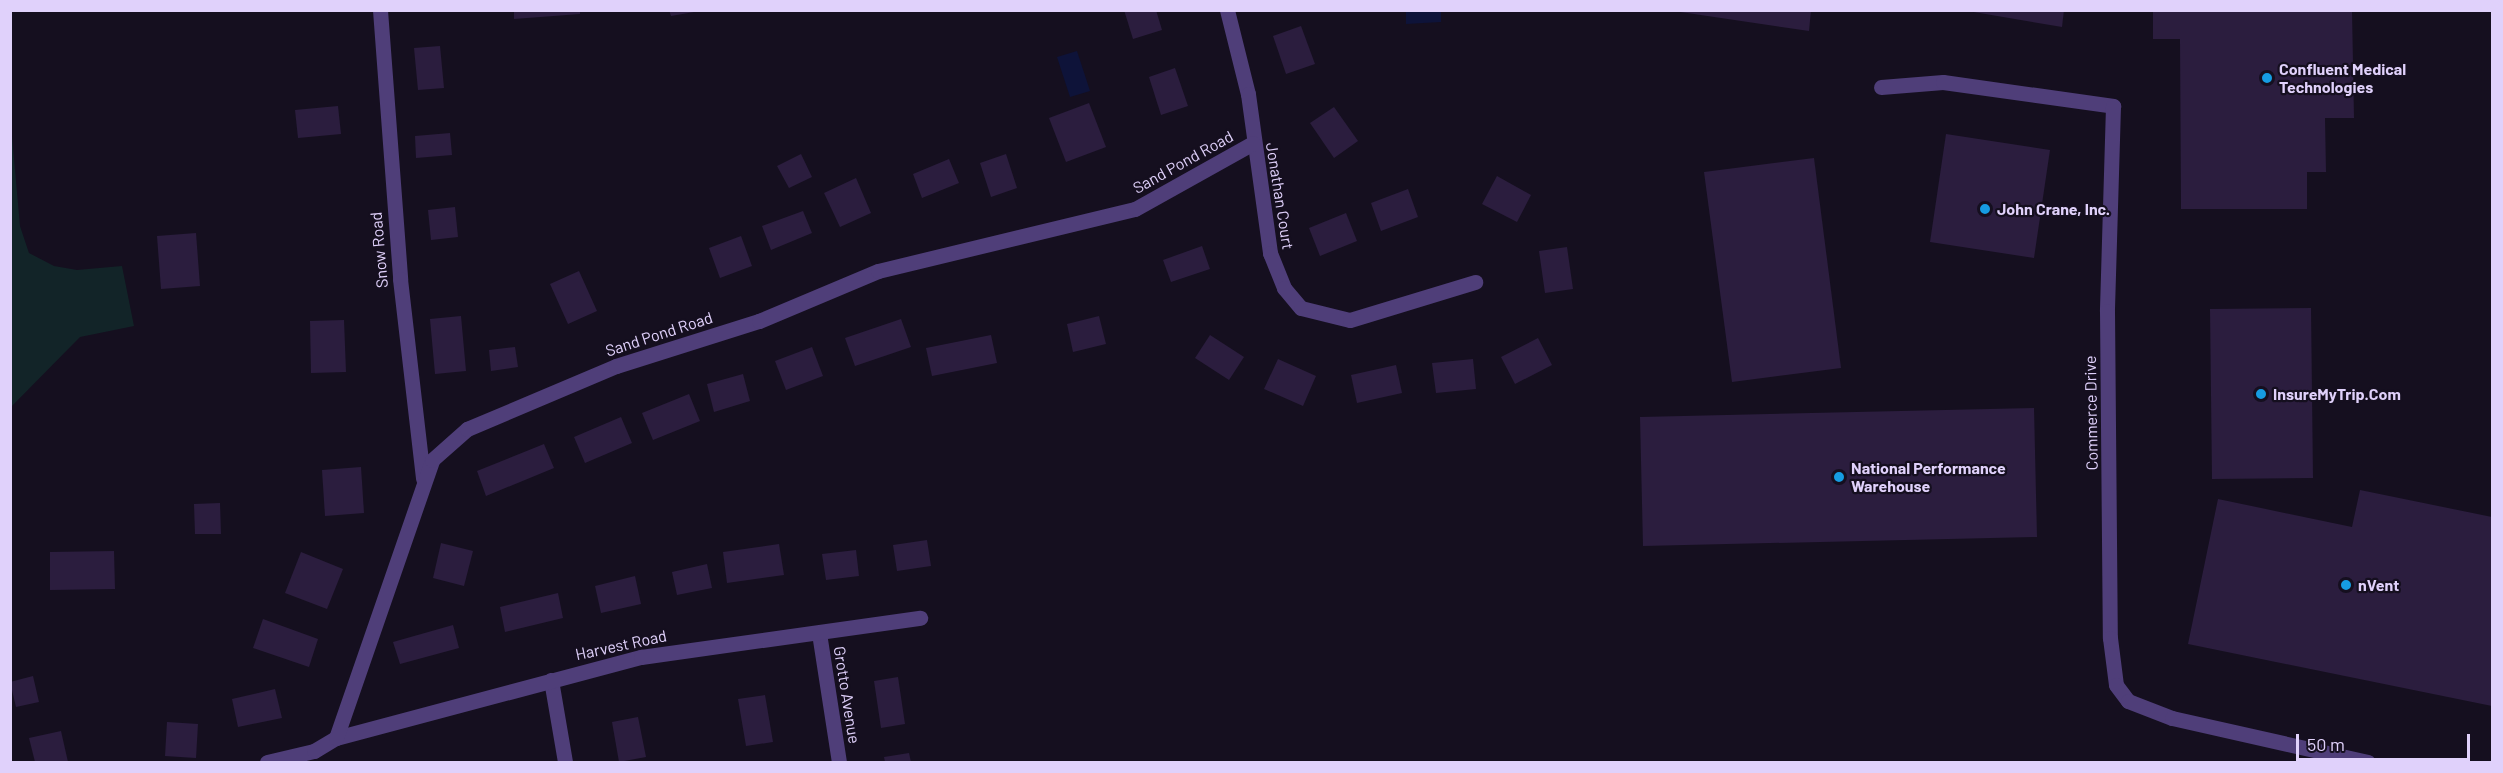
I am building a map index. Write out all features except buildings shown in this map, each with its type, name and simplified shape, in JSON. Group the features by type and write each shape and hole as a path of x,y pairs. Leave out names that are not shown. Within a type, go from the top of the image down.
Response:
{"street":[{"name":"Snow Road","path":"380,10 400,279 424,486"},
{"name":"Jonathan Court","path":"1227,10 1248,94 1252,143 1270,253 1284,288 1301,308 1350,320 1475,282"},
{"name":"Commerce Drive","path":"1881,87 1943,82 2113,106 2107,311 2110,638 2116,686 2128,701 2172,718 2368,762"},
{"name":"Sand Pond Road","path":"336,738 432,460 467,429 616,366 759,321 878,271 1135,209 1252,143"},
{"name":"Harvest Road","path":"336,738 641,657 920,618"},
{"name":"Grotto Avenue","path":"819,633 839,762"},
{"path":"551,680 565,762"},
{"path":"267,762 314,751 336,738"}],"shaded area":[{"path":"12,10 12,136 20,226 29,253 54,266 77,270 122,266 134,326 80,337 11,407"},
{"path":"1406,11 1441,11 1441,22 1406,24"},
{"path":"1077,51 1090,91 1070,97 1057,57"}],"place":[{"name":"Confluent Medical Technologies","path":"2267,78"},
{"name":"John Crane, Inc.","path":"1985,209"},
{"name":"InsureMyTrip.Com","path":"2261,394"},
{"name":"National Performance Warehouse","path":"1839,477"},
{"name":"nVent","path":"2346,585"}]}
